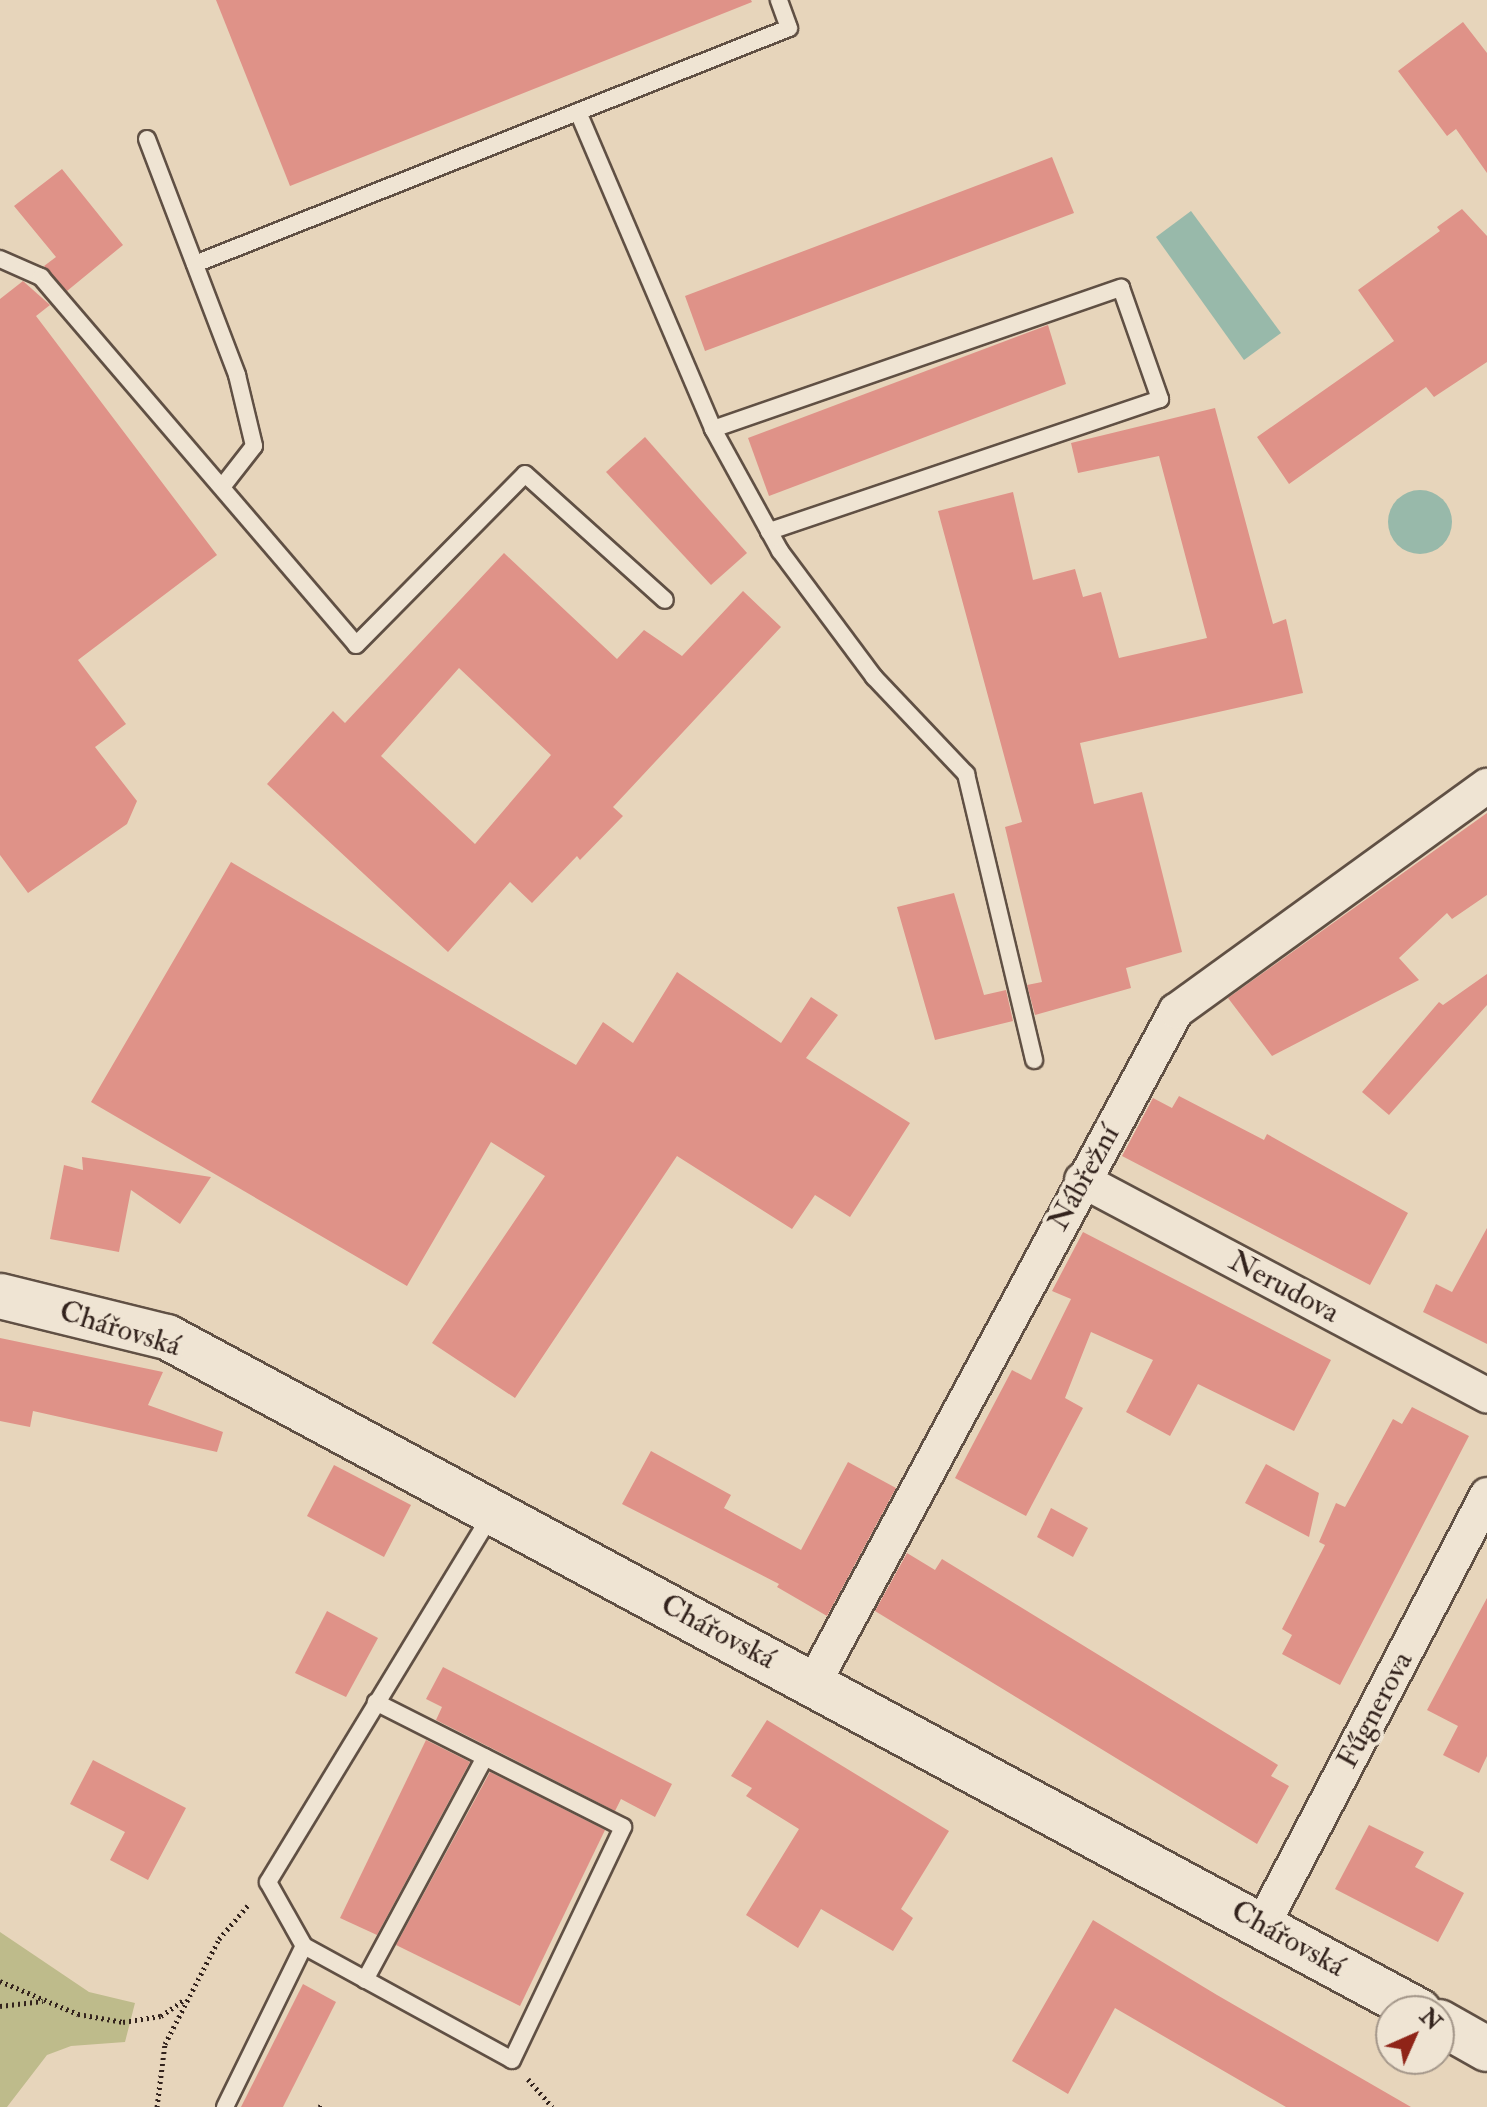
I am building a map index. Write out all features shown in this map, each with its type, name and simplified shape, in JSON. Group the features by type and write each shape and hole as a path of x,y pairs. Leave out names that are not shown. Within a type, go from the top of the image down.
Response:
{"street":[{"name":"Nábřežní","path":"813,1684 1082,1180 1176,1011 1487,786"},
{"name":"Nerudova","path":"1082,1180 1487,1395"},
{"name":"Chářovská","path":"0,1296 167,1337 1390,1995"},
{"name":"Fűgnerova","path":"1263,1924 1487,1495"},
{"path":"1455,2031 1487,2049"}],"lane":[{"path":"195,264 789,28 779,0"},
{"path":"578,112 713,429 769,531 874,677 966,774 1034,1060"},
{"path":"147,139 237,375 254,446 222,487"},
{"path":"0,259 41,277 356,645 525,474 665,600"},
{"path":"713,429 1121,288 1160,399 769,531"},
{"path":"376,1702 623,1827 512,2060 304,1946 268,1882 376,1702 493,1512"},
{"path":"365,1980 485,1757"},
{"path":"225,2107 304,1946"}],"path":[{"path":"157,2107 165,2044 186,1998 219,1939 268,1882"},
{"path":"0,1981 78,2014 123,2022 161,2016 186,1998"},
{"path":"0,2006 46,2001"}],"shaded area":[{"path":"1191,211 1281,333 1244,360 1156,237"},
{"path":"1420,490 1432,492 1443,499 1450,510 1450,534 1443,545 1432,552 1420,554 1408,552 1397,545 1390,534 1388,522 1390,510 1397,499 1408,492"},
{"path":"0,1932 89,1992 135,2003 125,2042 71,2046 47,2055 7,2107 0,2107"}],"building":[{"path":"216,0 751,0 752,2 290,186"},
{"path":"1463,22 1487,53 1487,173 1456,129 1447,136 1398,71"},
{"path":"1052,157 1074,213 705,351 685,296"},
{"path":"62,169 123,245 67,291 44,266 56,257 14,206"},
{"path":"1462,209 1487,236 1487,362 1434,397 1426,387 1289,484 1257,437 1394,341 1358,290 1440,231 1437,227"},
{"path":"23,281 50,305 36,316 217,555 78,660 126,724 95,747 137,801 127,824 28,893 0,855 0,299"},
{"path":"1048,325 1066,384 769,496 748,438"},
{"path":"1215,408 1273,624 1286,619 1303,693 1080,743 1094,804 1142,792 1182,952 1126,968 1131,988 1035,1015 1027,985 1042,982 1005,827 1022,822 938,511 1013,492 1033,580 1075,569 1083,597 1101,592 1119,658 1207,638 1159,456 1078,473 1071,443"},
{"path":"645,437 747,553 711,585 606,472"},
{"path":"504,553 617,659 644,630 682,656 743,591 781,627 613,807 623,816 580,860 577,856 532,903 510,882 448,952 267,784 333,711 345,723","holes":["459,668 551,755 475,844 381,756"]},
{"path":"1487,813 1487,895 1452,919 1447,913 1399,958 1419,980 1272,1056 1228,998"},
{"path":"231,862 576,1065 603,1022 633,1043 677,972 781,1043 811,997 838,1015 806,1058 910,1123 850,1217 815,1195 792,1229 677,1156 515,1398 432,1343 545,1176 491,1142 407,1286 91,1102"},
{"path":"954,893 984,995 1006,990 1013,1021 935,1040 897,907"},
{"path":"1487,974 1487,1005 1389,1115 1362,1092 1439,1002 1443,1005"},
{"path":"1179,1096 1264,1140 1267,1134 1408,1213 1370,1285 1122,1156 1153,1098 1172,1108"},
{"path":"82,1157 211,1177 180,1224 131,1190 119,1252 50,1239 64,1165 83,1170"},
{"path":"1487,1228 1487,1344 1423,1312 1436,1284 1452,1292"},
{"path":"1083,1232 1331,1360 1294,1431 1198,1384 1170,1436 1126,1412 1153,1360 1091,1332 1065,1398 1083,1408 1026,1516 955,1478 1012,1370 1031,1380 1071,1299 1052,1291"},
{"path":"0,1338 163,1372 148,1405 223,1432 217,1452 33,1411 30,1427 0,1421"},
{"path":"1412,1407 1469,1436 1340,1685 1282,1654 1292,1635 1282,1629 1325,1545 1319,1542 1336,1503 1345,1507 1393,1419 1402,1424"},
{"path":"651,1451 731,1495 724,1508 801,1550 848,1462 896,1488 827,1616 777,1587 779,1584 622,1504"},
{"path":"1266,1464 1319,1493 1309,1537 1245,1503"},
{"path":"334,1465 411,1505 384,1557 307,1516"},
{"path":"1051,1508 1088,1528 1073,1557 1037,1537"},
{"path":"907,1553 935,1570 942,1559 1278,1765 1271,1776 1289,1786 1257,1844 875,1611"},
{"path":"1487,1598 1487,1756 1479,1773 1443,1755 1458,1726 1427,1710"},
{"path":"327,1611 378,1638 346,1697 295,1673"},
{"path":"443,1667 672,1784 655,1817 621,1799 615,1811 436,1720 442,1707 426,1699"},
{"path":"767,1720 949,1831 901,1909 913,1918 893,1951 821,1909 798,1948 746,1915 799,1829 746,1796 752,1788 731,1776"},
{"path":"426,1740 470,1762 377,1935 340,1918"},
{"path":"93,1760 186,1808 148,1880 110,1860 125,1832 70,1804"},
{"path":"490,1772 605,1830 520,2006 396,1945"},
{"path":"1369,1825 1424,1852 1415,1867 1464,1893 1438,1942 1335,1889"},
{"path":"1093,1920 1411,2107 1286,2107 1115,2008 1068,2094 1012,2061"},
{"path":"303,1984 336,2002 283,2107 241,2107"}]}
